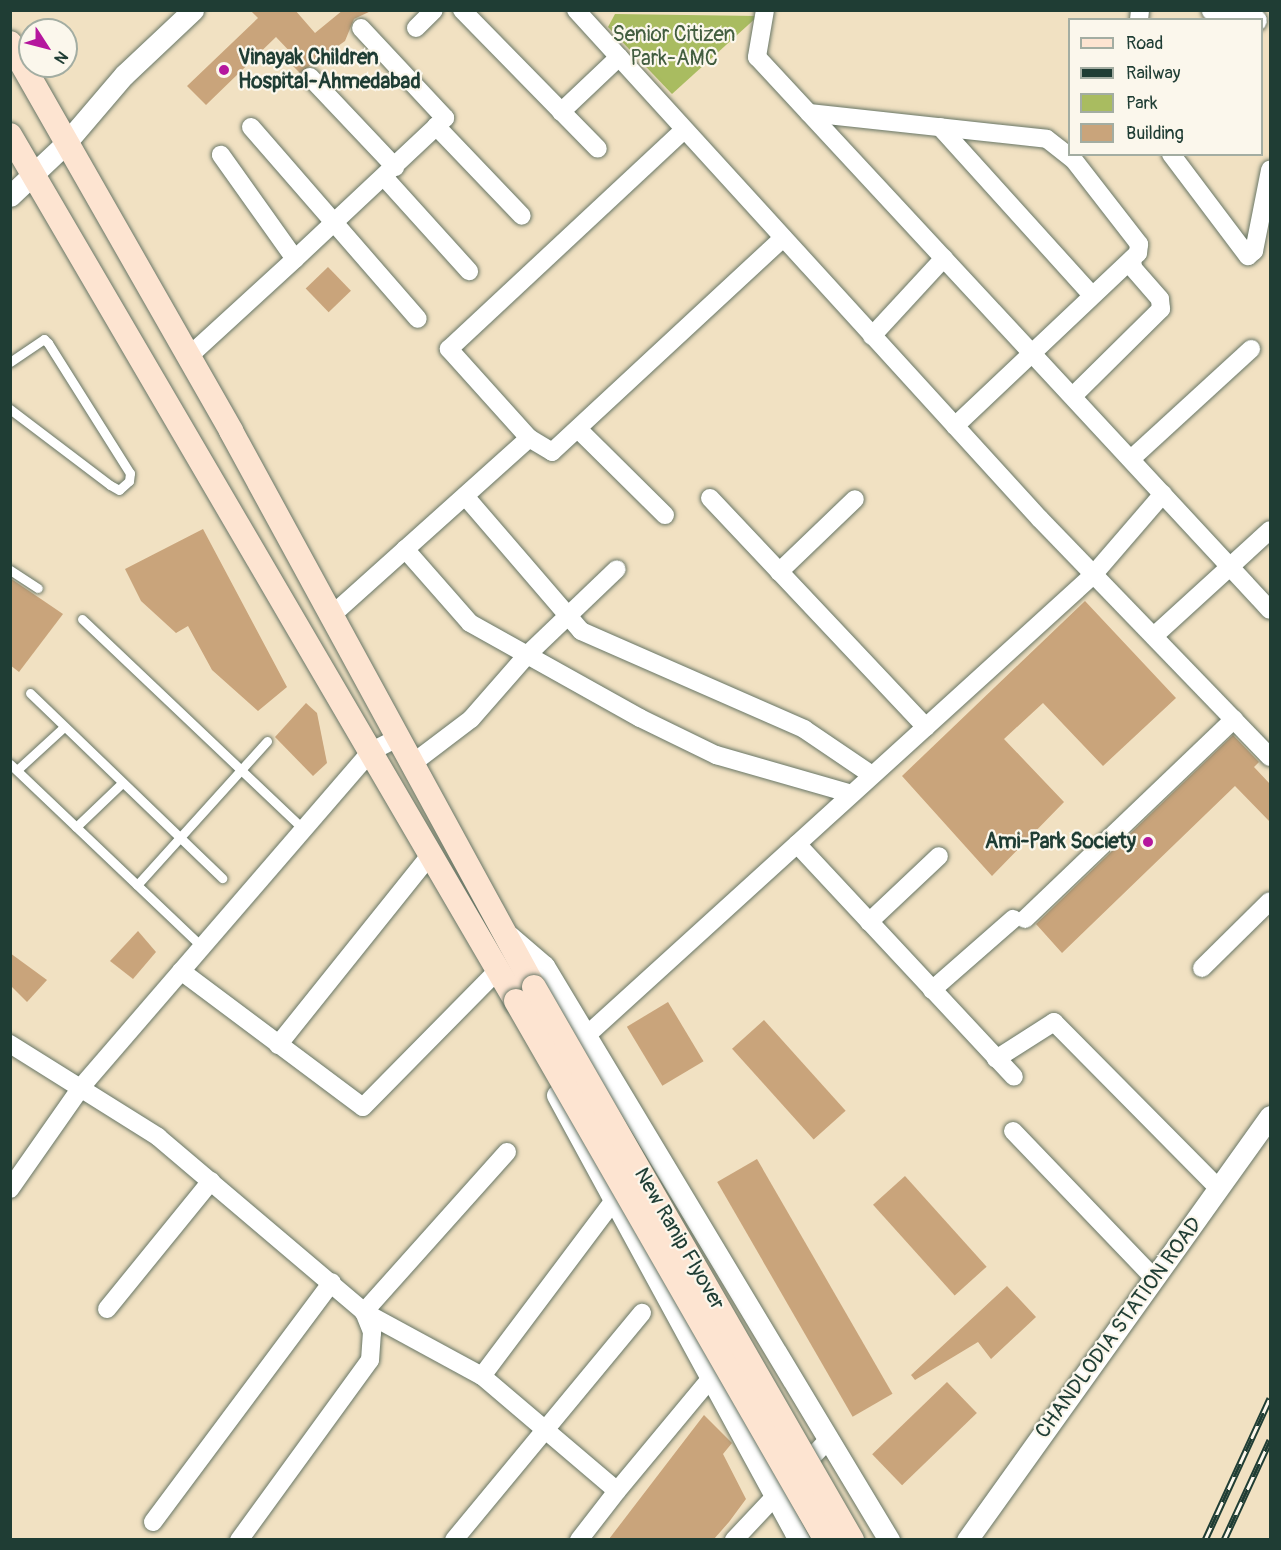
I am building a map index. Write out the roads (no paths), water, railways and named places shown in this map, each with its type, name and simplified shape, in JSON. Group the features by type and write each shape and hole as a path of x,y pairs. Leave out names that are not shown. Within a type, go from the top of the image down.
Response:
{"main road":[{"name":"New Ranip Flyover","path":"10,43 65,144 188,357 509,936 525,994 826,1539"},
{"name":"New Ranip Flyover","path":"10,135 498,970 525,994 852,1539"}],"street":[{"path":"10,196 65,144 124,75 193,10"},
{"path":"416,28 434,10"},
{"path":"462,10 597,149"},
{"path":"576,10 954,426 1270,757"},
{"path":"765,10 757,57 1270,610"},
{"path":"1212,10 1247,18"},
{"path":"188,357 333,225 445,118 361,28"},
{"path":"561,112 619,57"},
{"path":"310,77 469,271"},
{"path":"809,113 1047,139 1061,145 1068,154"},
{"path":"436,126 522,216"},
{"path":"251,127 333,225 418,319"},
{"path":"940,127 1091,294"},
{"path":"684,130 449,349 529,438 552,452 579,430 783,238"},
{"path":"221,155 295,259"},
{"path":"954,426 1034,354 1091,294 1132,259 1139,244 1070,156"},
{"path":"1173,156 1248,256 1254,251 1270,170"},
{"path":"872,336 944,258"},
{"path":"1072,396 1161,309 1160,299 1132,259"},
{"path":"1131,459 1251,349"},
{"path":"579,430 666,515"},
{"path":"332,615 529,438"},
{"path":"587,1035 1093,574 1163,494"},
{"path":"465,496 581,631 804,729 872,775"},
{"path":"710,498 926,727"},
{"path":"780,572 855,499"},
{"path":"1154,636 1270,530"},
{"path":"405,549 470,623 527,655 717,755 852,794"},
{"path":"413,763 471,718 527,655 570,618 617,569"},
{"path":"932,990 1019,919 1234,719"},
{"path":"10,1189 82,1086 303,829 370,752 399,737"},
{"path":"797,844 1014,1077"},
{"path":"278,1045 430,855"},
{"path":"869,922 939,856"},
{"path":"1202,968 1270,901"},
{"path":"509,936 544,966 889,1539"},
{"path":"181,971 363,1107 498,970"},
{"path":"498,970 505,999 710,1379 800,1539"},
{"path":"996,1059 1054,1022 1219,1189"},
{"path":"10,1044 82,1086 158,1137 332,1282 364,1312 482,1376 617,1491"},
{"name":"CHANDLODIA STATION ROAD","path":"967,1539 1270,1116"},
{"path":"1013,1131 1154,1278"},
{"path":"364,1312 507,1152"},
{"path":"107,1309 211,1181"},
{"path":"482,1376 614,1200"},
{"path":"153,1522 332,1282"},
{"path":"239,1539 370,1359 372,1332 364,1312"},
{"path":"454,1539 642,1313"},
{"path":"579,1539 710,1379"},
{"path":"734,1539 774,1493 829,1439"}],"lane":[{"path":"10,362 44,339 130,473 129,481 119,490 110,485 10,409"},
{"path":"10,570 38,588"},
{"path":"82,619 240,772 303,829"},
{"path":"30,693 222,878"},
{"path":"64,727 14,767 202,947"},
{"path":"137,885 267,741"},
{"path":"76,827 122,783"}],"railway":[{"path":"1205,1540 1270,1398"},
{"path":"1224,1540 1270,1440"}],"place":[{"name":"Vinayak Children Hospital-Ahmedabad","path":"224,70"},
{"name":"Ami-Park Society","path":"1148,842"}],"park label":[{"name":"Senior Citizen Park-AMC","path":"674,47"}]}
